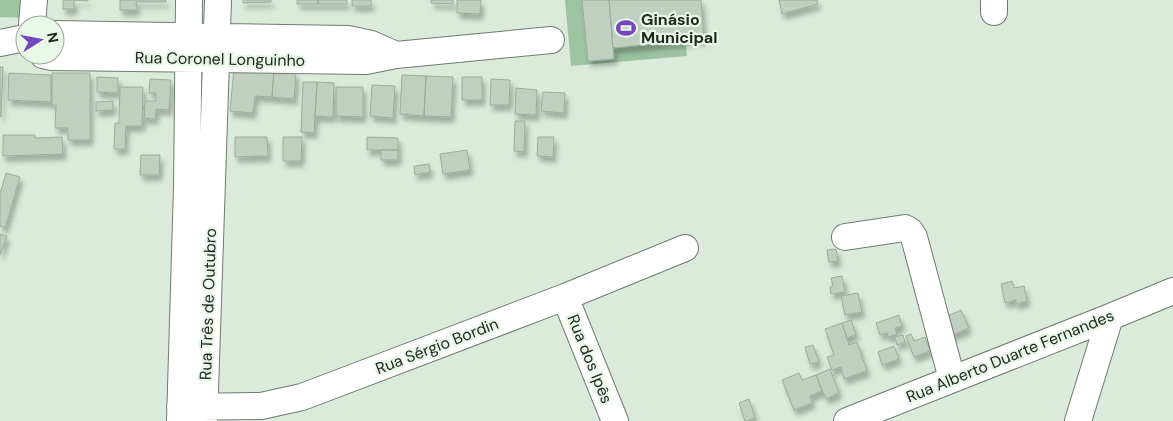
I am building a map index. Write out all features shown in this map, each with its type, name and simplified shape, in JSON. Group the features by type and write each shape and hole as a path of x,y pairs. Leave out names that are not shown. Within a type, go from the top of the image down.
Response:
{"street":[{"path":"33,15 34,0"},
{"path":"189,0 189,46 200,187"},
{"path":"200,187 217,47 218,0"},
{"name":"Rua Coronel Longuinho","path":"65,36 114,46"},
{"name":"Rua Coronel Longuinho","path":"65,55 114,46 303,49 348,39 371,44 396,55 551,40"},
{"name":"Rua Três de Outubro","path":"192,414 200,187"},
{"path":"845,238 905,228 910,231 914,237 952,379"},
{"name":"Rua Sérgio Bordin","path":"192,414 261,406 302,397 565,297 685,248"},
{"name":"Rua Alberto Duarte Fernandes","path":"847,421 1110,318 1173,291"},
{"name":"Rua dos Ipês","path":"565,297 615,421"},
{"path":"1078,421 1110,318"}],"green space":[{"path":"0,0 28,0 27,15 15,15 15,18 0,17"},
{"name":"Ginásio Municipal","path":"565,0 682,0 687,56 571,66"}],"building":[{"path":"63,0 74,0 74,9 63,9"},
{"path":"120,0 166,0 166,2 136,2 137,10 120,10"},
{"path":"243,0 271,0 271,2 243,3"},
{"path":"297,0 318,0 318,4 297,4"},
{"path":"318,0 347,0 347,4 318,4"},
{"path":"352,0 371,0 371,6 352,6"},
{"path":"431,0 453,0 453,4 431,3"},
{"path":"457,0 481,0 480,14 457,13"},
{"path":"582,0 609,0 614,59 588,61"},
{"path":"609,0 701,0 704,39 613,48"},
{"path":"779,0 817,0 818,4 782,14"},
{"path":"0,67 3,67 1,117 0,116"},
{"path":"234,68 274,71 272,97 255,96 253,113 230,111"},
{"path":"274,71 296,73 294,99 272,97"},
{"path":"9,73 51,75 51,102 8,100"},
{"path":"52,73 90,73 90,140 68,140 68,128 55,128 56,105 52,105"},
{"path":"402,75 426,76 424,116 400,114"},
{"path":"426,76 453,77 451,117 424,116"},
{"path":"97,77 118,78 118,93 97,92"},
{"path":"462,77 482,77 482,100 462,100"},
{"path":"150,79 171,80 169,110 156,109 155,119 144,118 145,101 156,101 156,93 149,93"},
{"path":"491,79 510,80 509,105 490,105"},
{"path":"303,82 317,82 314,133 301,132"},
{"path":"317,82 334,83 333,117 315,116"},
{"path":"372,85 395,86 393,118 370,116"},
{"path":"120,87 143,87 142,126 126,126 125,149 114,149 115,123 119,123"},
{"path":"336,87 363,87 363,117 336,116"},
{"path":"516,88 537,90 536,115 515,114"},
{"path":"543,92 565,93 564,113 541,111"},
{"path":"113,101 113,110 96,111 96,102"},
{"path":"515,121 525,121 524,152 514,151"},
{"path":"3,135 35,135 35,138 62,137 63,154 3,156"},
{"path":"235,137 267,137 268,156 235,157"},
{"path":"283,137 302,137 301,161 283,161"},
{"path":"367,137 398,138 398,150 367,150"},
{"path":"538,137 554,137 553,157 537,156"},
{"path":"381,150 398,150 398,160 381,160"},
{"path":"467,150 470,170 443,174 440,154"},
{"path":"141,155 160,155 159,175 140,175"},
{"path":"429,164 430,172 415,175 414,166"},
{"path":"6,173 20,177 5,228 0,226 0,194"},
{"path":"0,234 7,236 0,255"},
{"path":"836,249 838,261 829,262 827,250"},
{"path":"842,276 845,292 831,294 830,287 833,286 831,278"},
{"path":"1012,281 1014,288 1024,286 1027,301 1016,304 1016,300 1005,303 1001,284"},
{"path":"858,293 862,312 845,315 841,296"},
{"path":"961,310 969,328 951,336 943,318"},
{"path":"899,315 902,326 895,328 897,334 888,337 887,333 880,335 876,323"},
{"path":"851,320 856,335 847,338 842,323"},
{"path":"842,323 849,345 857,342 867,371 844,379 841,367 832,370 827,357 834,355 825,329"},
{"path":"911,334 914,341 925,337 930,351 914,357 906,336"},
{"path":"903,335 905,342 897,345 895,337"},
{"path":"813,345 819,362 810,364 805,347"},
{"path":"894,346 899,359 882,365 878,352"},
{"path":"830,369 839,393 826,399 816,375"},
{"path":"799,373 802,380 816,375 822,391 810,396 812,403 794,410 782,380"},
{"path":"749,399 755,418 745,421 739,403"}],"place":[{"name":"Ginásio Municipal","path":"626,28"}]}
